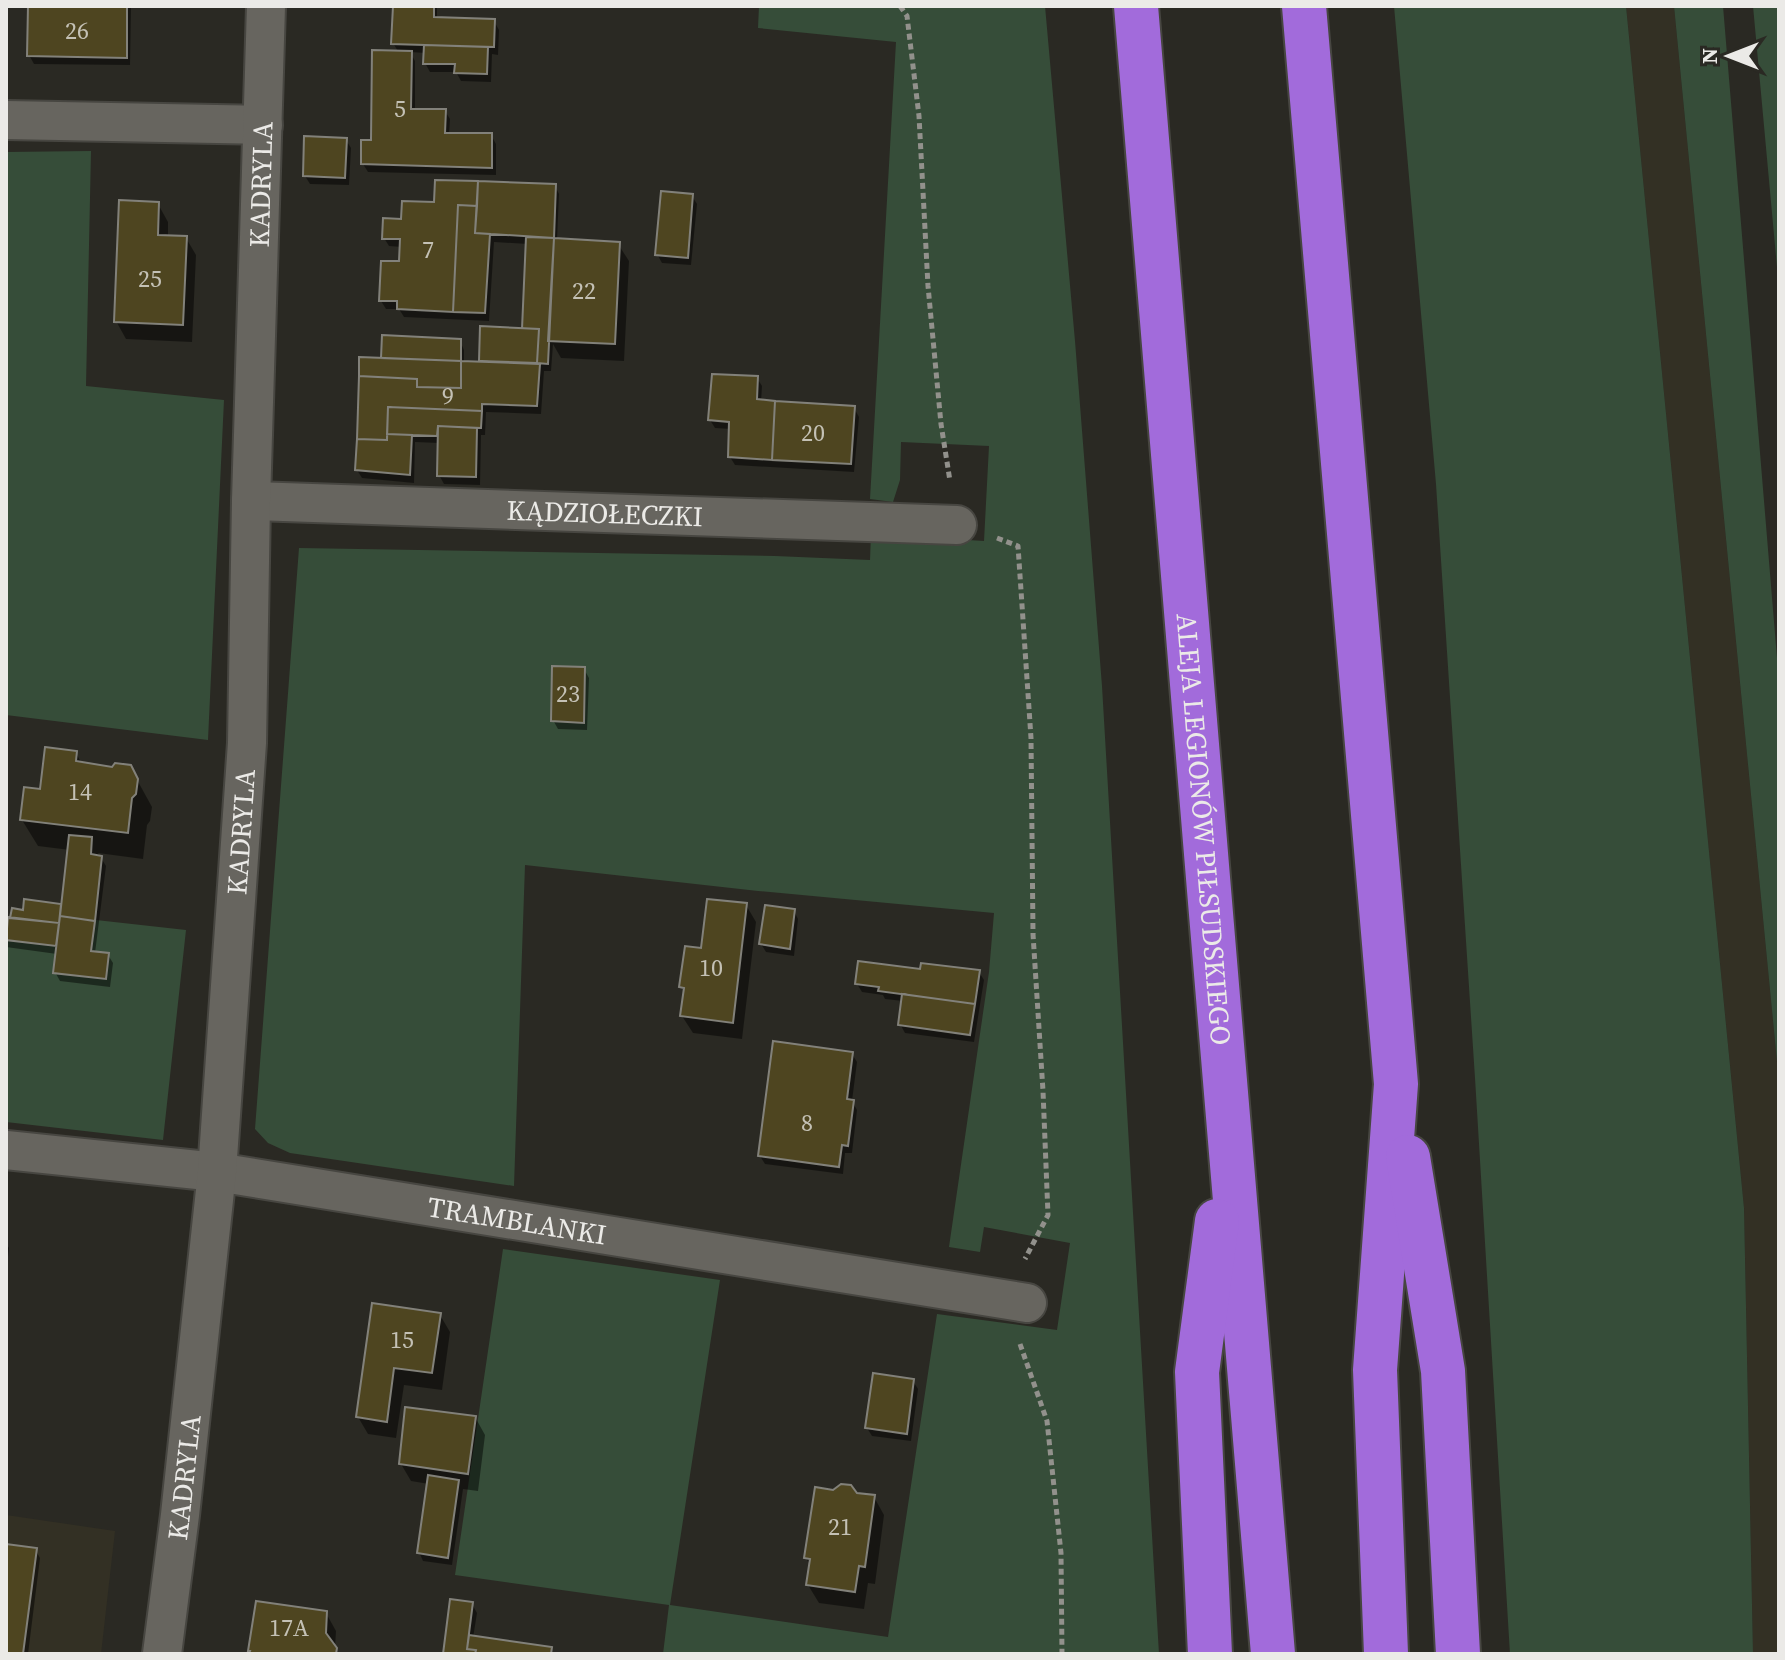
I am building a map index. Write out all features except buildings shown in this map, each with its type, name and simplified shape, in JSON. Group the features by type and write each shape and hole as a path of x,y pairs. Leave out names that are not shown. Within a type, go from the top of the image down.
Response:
{"highway":[{"name":"ALEJA LEGIONÓW PIŁSUDSKIEGO","path":"1136,6 1273,1654"},
{"path":"1304,6 1396,1084 1443,1371 1458,1654"},
{"path":"1386,1654 1375,1370 1396,1084"},
{"path":"1210,1654 1197,1372 1228,1139"}],"street":[{"name":"KADRYLA","path":"162,1654 217,1172 247,743 266,6"},
{"path":"6,120 263,125"},
{"name":"KĄDZIOŁECZKI","path":"251,501 957,525"},
{"name":"TRAMBLANKI","path":"6,1150 217,1172 1016,1301"}],"path":[{"path":"900,6 907,16 919,116 931,317 941,424 957,525 1018,546 1030,723 1033,934 1048,1215 1016,1301 1047,1421 1061,1553 1062,1654"}],"shaded area":[{"path":"1626,6 1674,6 1779,1082 1779,1654 1753,1654 1744,1208"},
{"path":"6,1515 115,1531 101,1654 6,1654"}],"green space":[{"path":"759,6 1045,6 1102,686 1159,1654 663,1654 669,1605 455,1575 503,1249 720,1280 670,1605 888,1637 937,1314 1057,1330 1070,1243 984,1227 980,1252 949,1247 989,972 994,913 525,865 514,1186 290,1153 268,1143 255,1129 299,548 870,560 871,534 984,541 989,446 901,442 900,480 893,502 870,499 896,42 758,28"},
{"path":"1394,6 1626,6 1744,1208 1753,1654 1510,1654 1436,484"},
{"path":"1674,6 1723,6 1779,682 1779,1082"},
{"path":"1753,6 1779,6 1779,289"},
{"path":"91,151 86,386 224,400 208,740 6,715 6,152"},
{"path":"60,916 186,930 163,1140 6,1122 6,917 58,923"}]}
